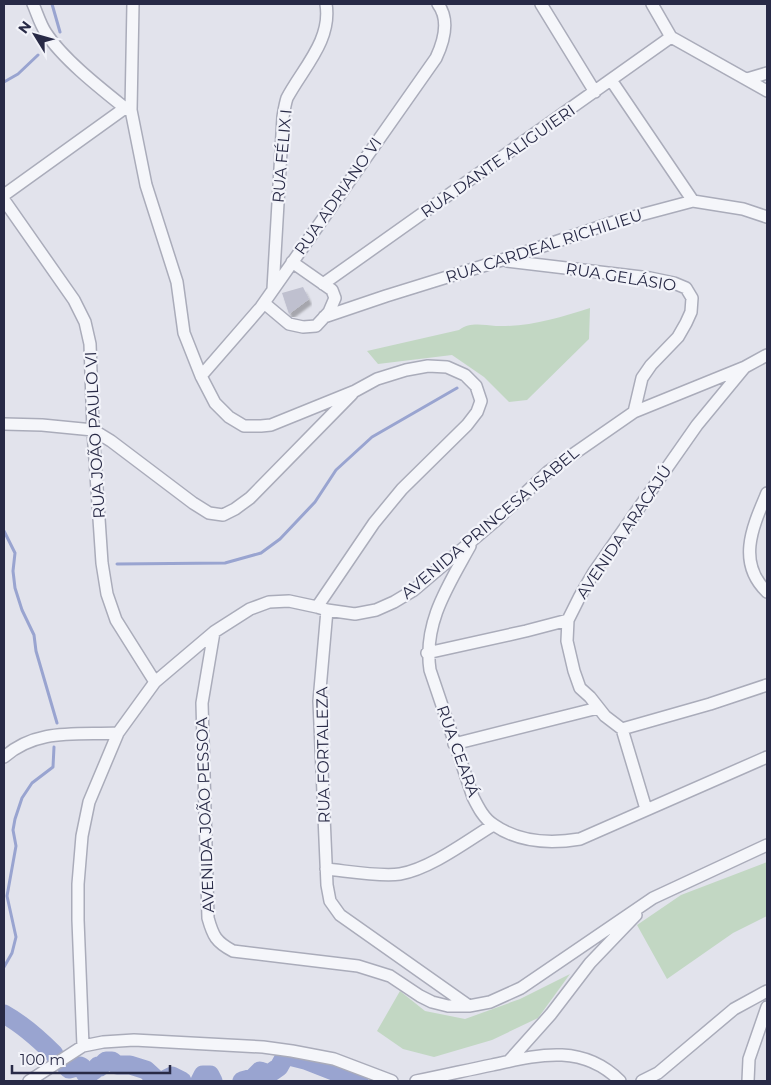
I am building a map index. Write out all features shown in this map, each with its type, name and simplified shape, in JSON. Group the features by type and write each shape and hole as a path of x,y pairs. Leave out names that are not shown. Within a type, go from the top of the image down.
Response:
{"street":[{"path":"33,4 45,32 58,48 89,78 128,109"},
{"path":"133,4 128,109 146,185 177,282 184,333 200,376 215,403 229,417 244,426 271,425 355,391 377,379 406,370 428,366 447,367 464,375 476,386 481,401 477,412 467,425 402,489 374,523 322,608"},
{"name":"RUA FÉLIX I","path":"273,289 283,117 286,100 316,51 324,32 328,16 326,4"},
{"name":"RUA ADRIANO VI","path":"200,376 264,303 436,58 443,43 445,27 442,9 438,4"},
{"path":"541,4 595,92"},
{"path":"652,4 671,37 767,91"},
{"name":"RUA DANTE ALIGUIERI","path":"323,284 671,37"},
{"path":"747,79 767,73"},
{"path":"611,80 693,201"},
{"path":"4,195 128,109"},
{"name":"RUA JOÃO PAULO VI","path":"4,200 74,300 86,322 90,344 93,430 102,563 107,594 116,620 154,682"},
{"name":"RUA CARDEAL RICHILIEU","path":"324,317 614,222 693,201 743,209 767,217"},
{"name":"RUA GELÁSIO","path":"502,260 650,278 674,282 686,288 692,298 691,312 678,337 650,365 642,378 634,412"},
{"path":"264,303 289,324 303,327 316,326 329,312 335,298 332,290 292,262"},
{"name":"AVENIDA PRINCESA ISABEL","path":"83,1046 78,920 78,884 82,836 89,802 118,733 154,682 214,632 250,609 269,602 289,601 356,614 376,610 394,602 414,590 550,471 634,412 745,367 767,355"},
{"name":"AVENIDA ARACAJÚ","path":"622,729 598,708 580,688 567,641 568,620 600,564 697,426 745,367"},
{"path":"4,424 42,425 93,430 111,441 193,503 209,513 223,515 235,510 250,498 355,391"},
{"path":"767,492 753,525 748,547 752,568 761,586 767,592"},
{"name":"RUA CEARÁ","path":"475,538 444,592 433,620 428,653 430,670 473,797 482,813 493,825 532,841 556,843 580,839 767,757"},
{"name":"RUA FORTALEZA","path":"322,608 319,702 326,869 330,901 340,915 469,1006"},
{"path":"428,653 568,620"},
{"name":"AVENIDA JOÃO PESSOA","path":"214,632 202,703 208,918 213,935 223,945 233,951 373,969 390,976 432,1002 448,1006 469,1006 490,1002 521,988 653,898"},
{"path":"646,809 622,729 767,686"},
{"path":"454,744 598,708"},
{"path":"4,757 22,744 41,737 118,733"},
{"path":"326,869 399,874 415,870 493,825"},
{"path":"510,1061 551,1014 590,963 653,898 767,845"},
{"path":"642,1081 657,1077 734,1009 767,991"},
{"path":"748,1081 749,1059 767,1007"},
{"path":"29,1081 83,1046 103,1042 134,1040 263,1047 334,1059 392,1081"},
{"path":"416,1081 552,1054 578,1057 597,1064 620,1081"},
{"path":"459,1081 470,1069"}],"green space":[{"path":"590,308 589,339 527,400 509,402 484,377 452,355 378,364 367,351 459,330 472,325 508,326 532,323"},
{"path":"767,862 767,916 733,933 667,979 637,925 681,895"},
{"path":"570,974 538,1018 492,1040 434,1057 403,1049 377,1031 400,991 425,1011 465,1019 520,999"}],"building":[{"path":"303,287 309,299 289,314 282,293"}],"waterway":[{"path":"52,4 60,32"},
{"path":"4,82 18,74 38,55"},
{"path":"117,564 225,563 261,553 280,539 315,502 336,470 372,437 457,388"},
{"path":"4,531 15,553 13,571 15,588 22,610 34,635 36,651 57,723"},
{"path":"4,967 12,953 16,937 7,896 16,846 13,830 15,819 22,798 32,783 53,767 54,747"},
{"path":"4,1014 30,1032 54,1054"},
{"path":"242,1081 253,1078 260,1071 269,1074 279,1067 284,1058 289,1056 305,1060 359,1081"},
{"path":"66,1066 69,1069 80,1066 87,1073 93,1071 98,1066 100,1067 106,1061 112,1061 117,1065 130,1065 146,1070 158,1081"},
{"path":"200,1081 203,1075 210,1075 213,1081"},
{"path":"162,1081 172,1076 182,1081"}]}
